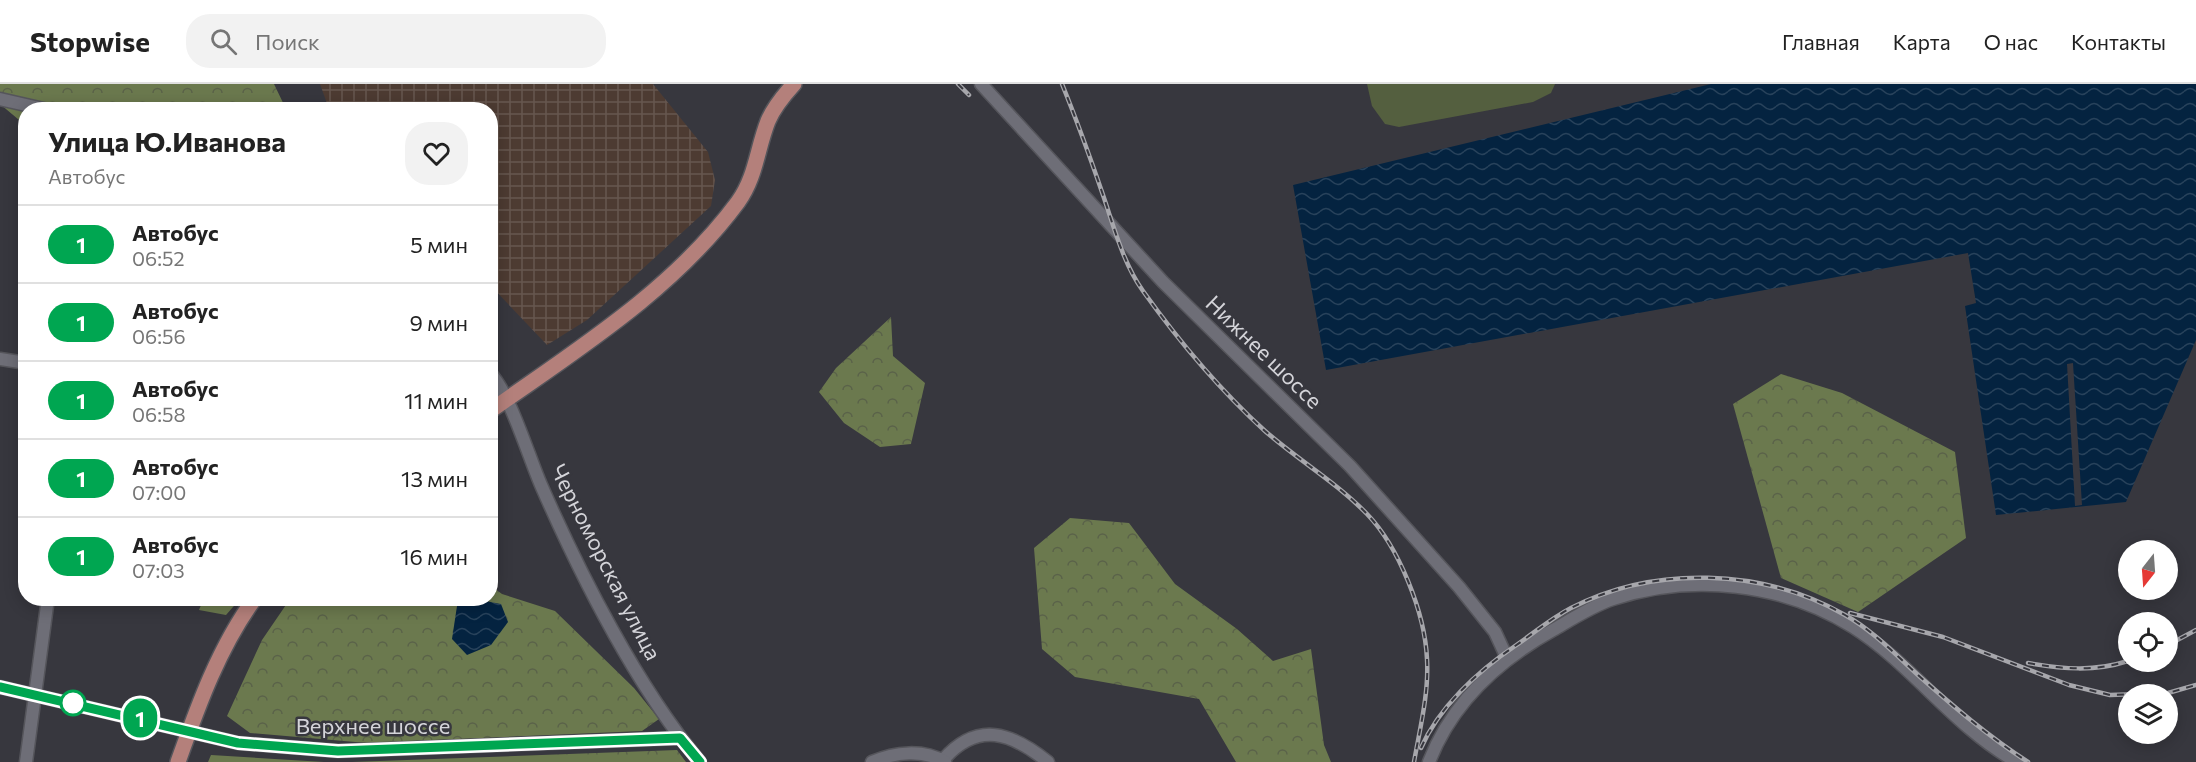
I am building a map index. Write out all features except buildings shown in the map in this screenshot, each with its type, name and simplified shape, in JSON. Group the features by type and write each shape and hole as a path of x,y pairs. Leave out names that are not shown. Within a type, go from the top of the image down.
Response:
{"main road":[{"path":"498,406 624,316 720,226 740,199 755,173 768,121 780,100 794,84"},
{"path":"178,762 189,730 226,647 250,606"}],"street":[{"name":"Нижнее шоссе","path":"981,84 1163,282 1350,466 1459,587 1495,632 1507,658"},
{"path":"0,99 18,103"},
{"path":"0,358 18,361"},
{"name":"Черноморская улица","path":"498,386 541,486 592,591 680,738 700,762"},
{"path":"1429,762 1451,717 1483,678 1507,658 1540,636 1612,599 1660,588 1692,585 1768,591 1808,604 1854,628 1884,650 1977,735 2017,762"},
{"path":"26,762 47,606"},
{"name":"Верхнее шоссе","path":"0,687 238,743 338,751 680,738"},
{"path":"872,762 908,753 928,754 944,761 956,746 983,735 1008,736 1028,746 1048,762"}],"shaded area":[{"path":"320,84 653,84 708,152 715,180 711,206 587,320 547,345 498,293 498,102 326,102"}],"green space":[{"path":"0,84 274,84 283,102 18,102 18,119 0,104"},
{"path":"1367,84 1555,84 1551,93 1533,102 1399,127 1385,124 1372,106"},
{"path":"891,317 893,356 925,383 911,444 880,447 844,423 819,392 836,368"},
{"path":"1781,374 1842,393 1955,452 1966,538 1858,612 1781,578 1733,404"},
{"path":"1070,518 1129,523 1175,584 1237,629 1273,661 1311,649 1324,745 1331,762 1236,762 1199,699 1075,677 1042,649 1034,548"},
{"path":"498,591 555,611 634,688 659,719 642,731 367,743 250,733 227,716 262,640 285,606 498,606"},
{"path":"201,606 234,606 226,615 199,610"},
{"path":"677,750 686,762 352,762"},
{"path":"211,755 324,762 208,762"}],"water":[{"path":"1711,84 2196,84 2196,340 2126,502 1996,515 1965,306 1976,303 1968,253 1326,370 1293,185"},
{"path":"498,603 501,604 508,622 491,645 467,655 452,639 457,606 498,606"}],"pier":[{"path":"2073,363 2082,505 2075,506 2067,364"}],"railway":[{"path":"958,84 969,95"},
{"path":"1062,84 1120,244 1130,269 1143,291 1170,328 1232,399 1265,431 1343,492 1367,514 1379,528 1400,562 1416,602 1427,659 1425,698 1414,762"},
{"path":"1421,748 1438,718 1474,678 1563,612 1603,594 1637,584 1673,579 1708,578 1744,581 1779,588 1813,599 1845,615 1874,635 1972,721 2028,762"},
{"path":"1850,613 1943,637 2069,685 2110,695 2168,693 2196,685"},
{"path":"2178,640 2196,630"},
{"path":"2028,663 2078,668 2103,667 2118,663"}],"bus line":[{"name":"1","path":"0,687 238,743 338,751 658,741 680,738 700,762"}]}
